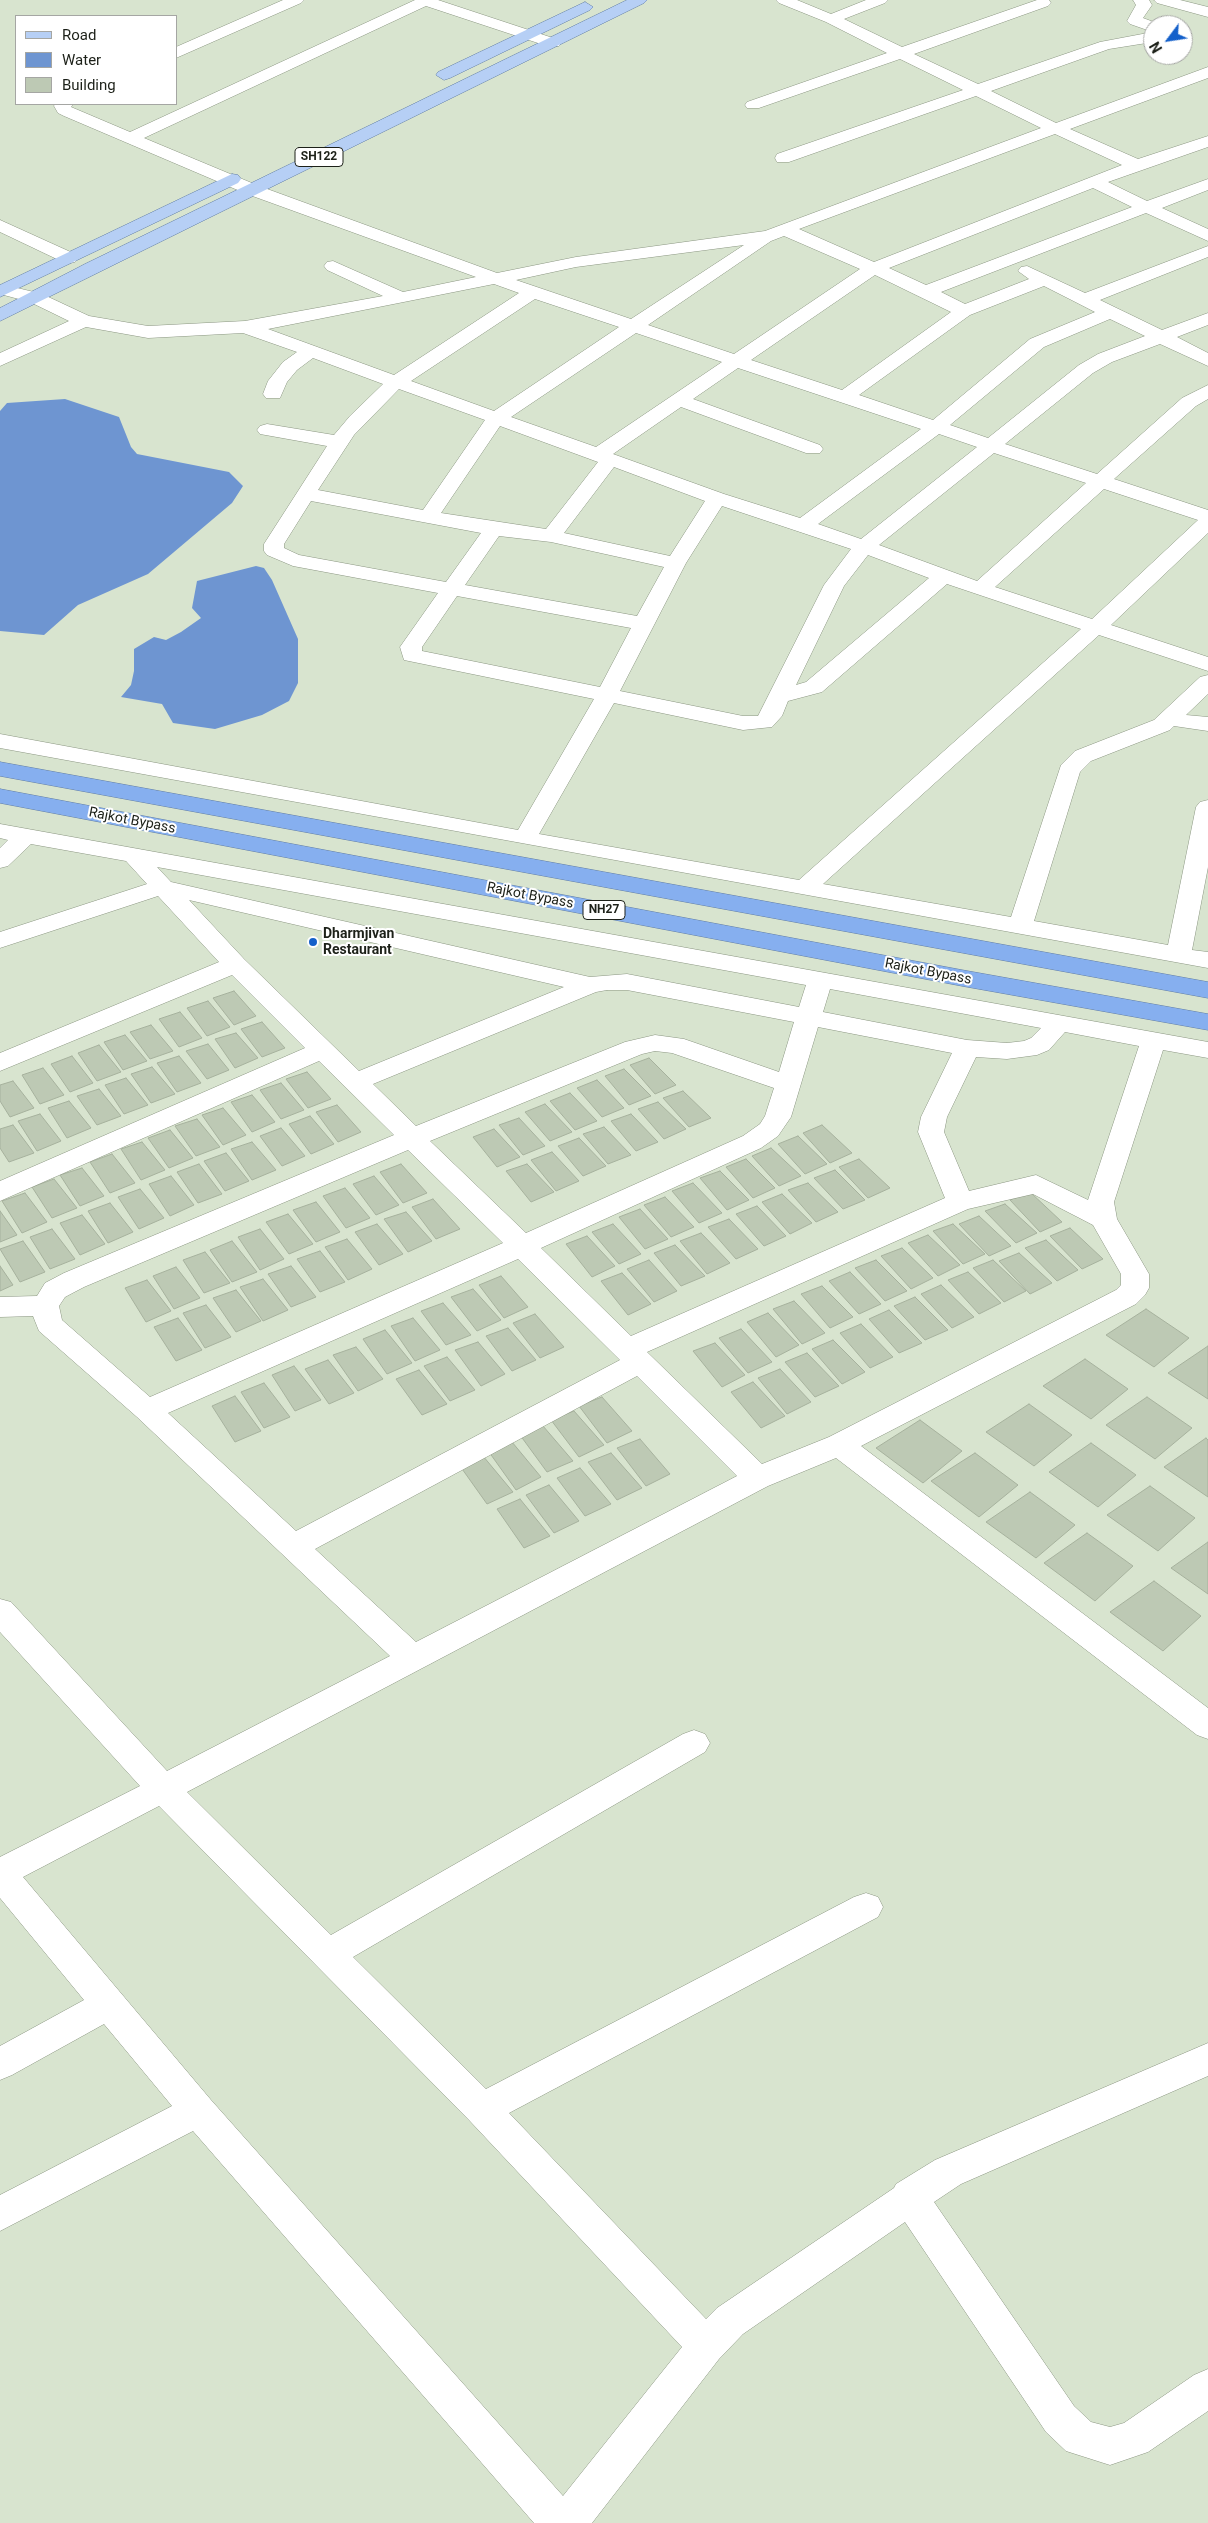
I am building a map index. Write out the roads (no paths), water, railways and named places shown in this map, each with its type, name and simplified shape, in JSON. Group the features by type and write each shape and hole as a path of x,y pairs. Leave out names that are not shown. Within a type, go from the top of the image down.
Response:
{"highway":[{"name":"Rajkot Bypass","path":"0,769 1208,990"},
{"name":"Rajkot Bypass","path":"0,796 962,978 1208,1022"}],"main road":[{"path":"431,82 526,34 600,0"},
{"name":"SH122","path":"0,316 91,268 639,0"},
{"path":"2,291 248,172"}],"street":[{"path":"178,53 296,0"},
{"path":"130,138 424,0 553,43"},
{"path":"784,0 831,19 1056,129 1137,165"},
{"path":"831,19 880,0"},
{"path":"1141,0 1144,6 1135,18 1135,21 1143,24"},
{"path":"1168,1 1208,12"},
{"path":"753,105 899,52 1043,3"},
{"path":"783,158 1106,44 1143,39"},
{"path":"2,291 36,298 84,321 148,332 245,328 594,259 776,233 1208,72"},
{"path":"64,105 62,106 64,110 70,113 253,190 491,278 1208,517"},
{"path":"551,536 604,457 679,400 872,268 1137,165 1208,141"},
{"path":"1094,182 1208,236"},
{"path":"926,291 1149,208 1208,184"},
{"path":"0,225 69,258"},
{"path":"776,233 872,268 926,291 964,311"},
{"path":"429,516 498,417 633,325 776,233"},
{"path":"1085,298 1208,252"},
{"path":"1006,260 1043,280 1085,298 1208,360"},
{"path":"333,266 399,297"},
{"path":"846,396 964,311 1043,280"},
{"path":"532,292 396,381 347,431 339,442 274,544 274,551 282,556 644,624"},
{"path":"803,525 936,427 1036,343 1110,312"},
{"path":"494,529 411,647 412,655 606,696 755,724 764,722 770,716 834,585 864,548 993,446 1086,369 1105,358 1208,319"},
{"path":"0,360 84,321"},
{"path":"245,328 498,417 717,498 803,525 944,576 1208,664"},
{"path":"273,394 278,382 290,366 310,351"},
{"path":"980,588 1189,402 1208,391"},
{"path":"679,400 813,449"},
{"path":"267,430 339,442"},
{"path":"305,494 494,529 551,536 676,563"},
{"path":"525,838 606,696 676,563 717,498"},
{"path":"804,888 1096,627 1208,522"},
{"path":"779,697 814,687 944,576"},
{"path":"1020,924 1069,770 1083,756 1152,730 1169,719 1208,682"},
{"path":"1169,719 1208,724"},
{"path":"0,741 525,838 804,888 1020,924 1208,960"},
{"path":"1179,954 1208,807"},
{"path":"0,831 1208,1050"},
{"path":"0,861 25,836"},
{"path":"134,856 235,964 758,1478"},
{"path":"0,940 163,886 590,985"},
{"path":"415,945 426,909"},
{"path":"0,1063 235,964"},
{"path":"147,1410 522,1246 752,1142 769,1130 778,1117 820,980"},
{"path":"355,1082 590,985 606,982 628,982 967,1048 1008,1051 1028,1049 1040,1044 1059,1023"},
{"path":"560,2523 198,2111 0,1874 758,1478 839,1445 1126,1296 1135,1288 1135,1274 1103,1219 1101,1202 1153,1040"},
{"path":"413,1658 147,1410 49,1324 45,1306 55,1290 74,1280 412,1138 634,1048 655,1043 675,1045 788,1084"},
{"path":"960,1202 931,1132 934,1117 967,1048"},
{"path":"0,1192 322,1050"},
{"path":"294,1546 634,1356 960,1202 1036,1184 1103,1219"},
{"path":"0,1307 45,1306"},
{"path":"839,1445 1208,1726"},
{"path":"0,1611 163,1789 482,2109 706,2346"},
{"path":"327,1954 694,1743"},
{"path":"482,2109 866,1906"},
{"path":"0,2064 109,2004"},
{"path":"566,2523 706,2346 730,2321 910,2196 948,2172 1208,2059"},
{"path":"0,2214 198,2111"},
{"path":"910,2196 1060,2419 1080,2438 1110,2446 1134,2439 1208,2388"}],"water":[{"path":"65,399 119,417 131,447 137,454 229,472 243,486 232,503 148,574 78,605 44,635 0,631 0,411 7,403"},
{"path":"256,566 264,568 272,580 298,639 298,683 289,701 262,715 215,729 173,723 162,704 121,697 131,685 134,671 134,649 154,637 166,640 201,618 192,608 197,581"}],"place":[{"name":"Dharmjivan Restaurant","path":"313,942"}]}
